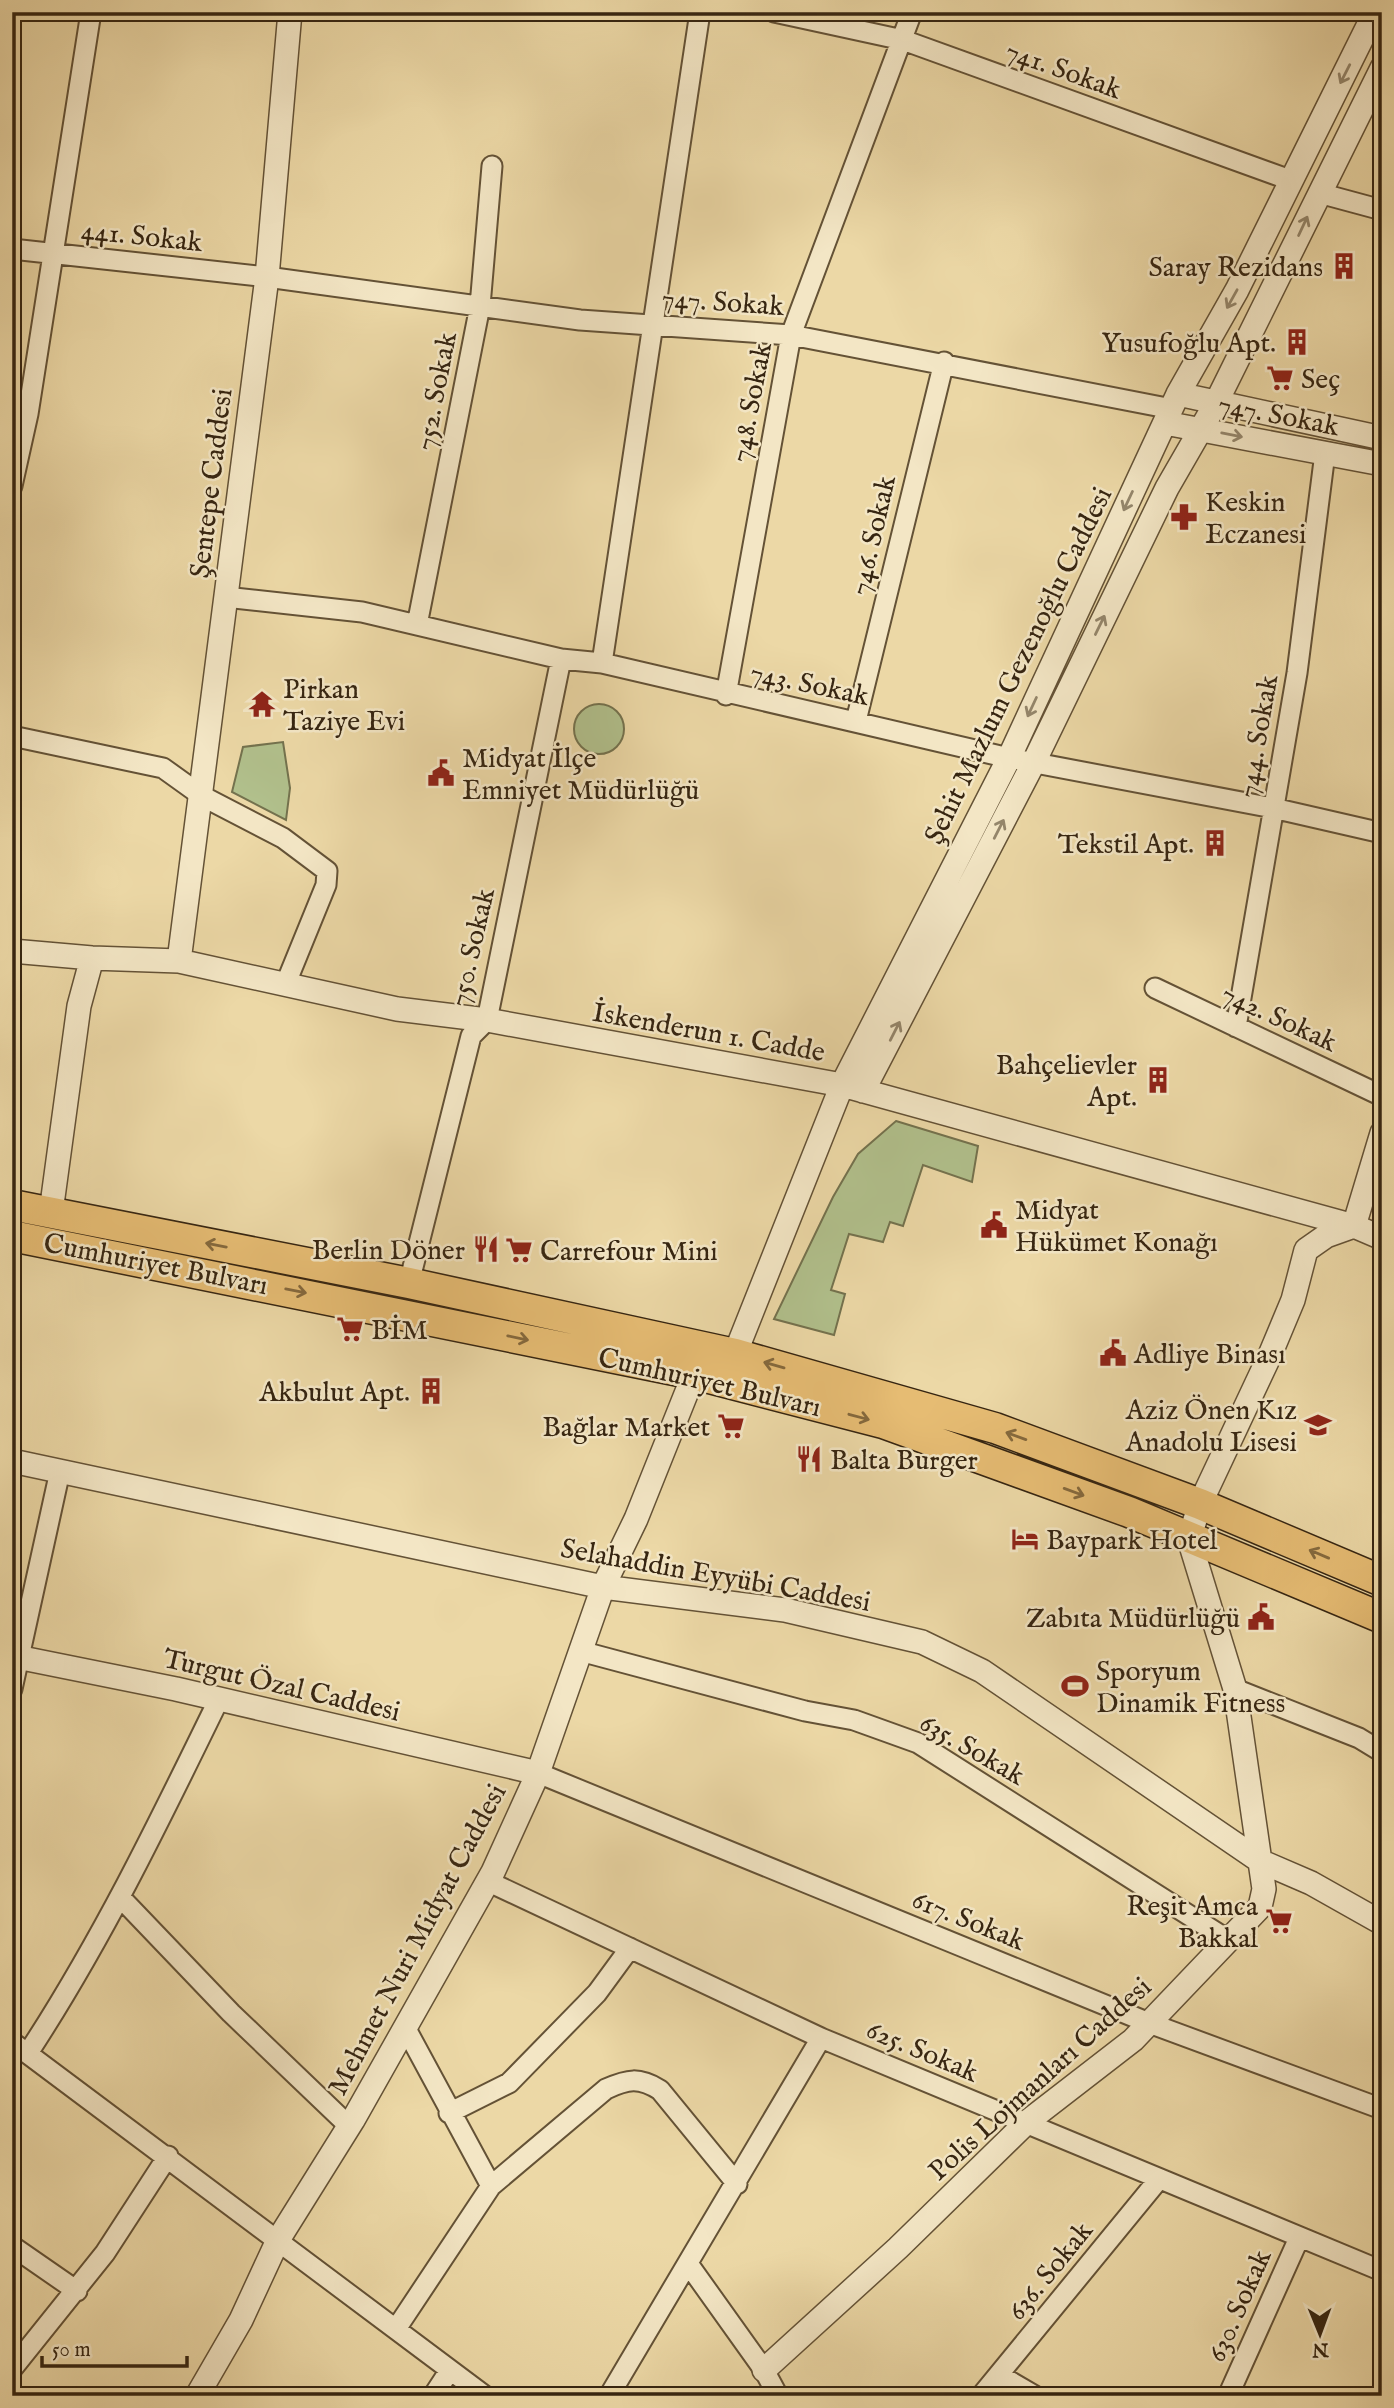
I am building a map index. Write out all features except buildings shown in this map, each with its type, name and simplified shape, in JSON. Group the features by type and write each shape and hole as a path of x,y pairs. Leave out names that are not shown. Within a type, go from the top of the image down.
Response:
{"main road":[{"name":"Cumhuriyet Bulvarı","path":"12,1205 410,1283 735,1354 995,1428 1200,1504 1382,1581"},
{"name":"Cumhuriyet Bulvarı","path":"12,1236 319,1295 694,1374 883,1423 1129,1512 1382,1618"}],"street":[{"path":"12,486 28,414 91,12"},
{"name":"Şentepe Caddesi","path":"179,961 267,277 290,12"},
{"path":"602,663 700,12"},
{"name":"741. Sokak","path":"774,12 903,40 1290,180"},
{"name":"748. Sokak","path":"726,695 791,335 912,12"},
{"name":"Şehit Mazlum Gezenoğlu Caddesi","path":"735,1354 853,1088 1172,409 1237,290 1375,12"},
{"name":"Şehit Mazlum Gezenoğlu Caddesi","path":"853,1088 1034,762 1167,488 1216,403 1382,68"},
{"name":"752. Sokak","path":"417,625 480,306 492,166"},
{"path":"1319,192 1382,210"},
{"name":"441. Sokak","path":"12,249 267,277"},
{"name":"747. Sokak","path":"267,277 580,320 791,335 944,362 1172,409 1200,429 1382,464"},
{"name":"746. Sokak","path":"856,721 930,409 944,362"},
{"path":"1172,409 1216,403 1382,438"},
{"name":"744. Sokak","path":"1236,1027 1297,673 1325,453"},
{"name":"743. Sokak","path":"225,597 362,612 561,659 602,663 726,695 856,721 1009,758 1273,808 1382,833"},
{"name":"750. Sokak","path":"410,1283 471,1036 487,1020 561,659"},
{"path":"12,736 163,768 202,796 283,838 327,871 326,885 286,983"},
{"name":"İskenderun 1. Cadde","path":"12,951 92,958 179,961 397,1009 487,1020 853,1088 1354,1226 1382,1238"},
{"path":"51,1213 74,1042 92,958"},
{"name":"742. Sokak","path":"1155,988 1382,1096"},
{"path":"1189,1539 1200,1504 1293,1300 1306,1250 1326,1236 1354,1226 1382,1133"},
{"name":"Mehmet Nuri Midyat Caddesi","path":"197,2396 241,2320 278,2241 349,2126 487,1881 538,1773 603,1587 636,1519 694,1374"},
{"name":"Selahaddin Eyyübi Caddesi","path":"12,1461 603,1587 785,1610 922,1642 982,1671 1260,1861 1311,1883 1382,1923"},
{"path":"12,1689 16,1657 60,1471"},
{"name":"Polis Lojmanları Caddesi","path":"764,2370 898,2248 1027,2122 1133,2040 1260,1906 1264,1889 1235,1689 1189,1539"},
{"name":"635. Sokak","path":"580,1651 805,1711 854,1720 918,1743 1228,1940"},
{"name":"Turgut Özal Caddesi","path":"16,1657 219,1699 538,1773"},
{"path":"1235,1689 1359,1738 1382,1752"},
{"path":"219,1699 120,1898 68,1991 20,2047 485,2396"},
{"name":"617. Sokak","path":"538,1773 1149,2023 1382,2109"},
{"name":"625. Sokak","path":"487,1881 821,2038 1382,2271"},
{"path":"120,1898 231,2013 349,2126"},
{"path":"449,2113 509,2082 597,1993 630,1948"},
{"path":"405,2027 449,2113 491,2186"},
{"path":"609,2396 737,2184 821,2038"},
{"path":"396,2329 491,2186 606,2089 628,2079 645,2081 660,2090 737,2184"},
{"path":"12,2369 105,2253 168,2156"},
{"name":"636. Sokak","path":"981,2396 1159,2179"},
{"name":"630. Sokak","path":"1228,2396 1299,2238"},
{"path":"12,2246 77,2291"},
{"path":"689,2264 764,2370 778,2396"},
{"path":"433,2396 450,2371"},
{"path":"999,2375 1035,2396"}],"green space":[{"path":"599,704 617,711 624,729 617,747 599,754 581,747 574,729 581,711"},
{"path":"283,742 290,788 286,820 232,792 243,747"},
{"path":"896,1121 978,1146 972,1182 923,1165 903,1226 890,1222 883,1242 849,1234 831,1290 845,1294 834,1335 774,1319 833,1197 858,1154"}],"place":[{"name":"Saray Rezidans","path":"1344,266"},
{"name":"Yusufoğlu Apt.","path":"1297,342"},
{"name":"Seç","path":"1280,378"},
{"name":"Keskin Eczanesi","path":"1184,517"},
{"name":"Pirkan Taziye Evi","path":"262,704"},
{"name":"Midyat İlçe Emniyet Müdürlüğü","path":"441,773"},
{"name":"Tekstil Apt.","path":"1215,843"},
{"name":"Bahçelievler Apt.","path":"1158,1080"},
{"name":"Midyat Hükümet Konağı","path":"994,1225"},
{"name":"Berlin Döner","path":"486,1249"},
{"name":"Carrefour Mini","path":"519,1250"},
{"name":"BİM","path":"350,1329"},
{"name":"Adliye Binası","path":"1113,1353"},
{"name":"Akbulut Apt.","path":"431,1391"},
{"name":"Aziz Önen Kız Anadolu Lisesi","path":"1318,1425"},
{"name":"Bağlar Market","path":"731,1426"},
{"name":"Balta Burger","path":"809,1459"},
{"name":"Baypark Hotel","path":"1025,1539"},
{"name":"Zabıta Müdürlüğü","path":"1261,1617"},
{"name":"Sporyum Dinamik Fitness","path":"1075,1686"},
{"name":"Reşit Amca Bakkal","path":"1279,1921"}]}
